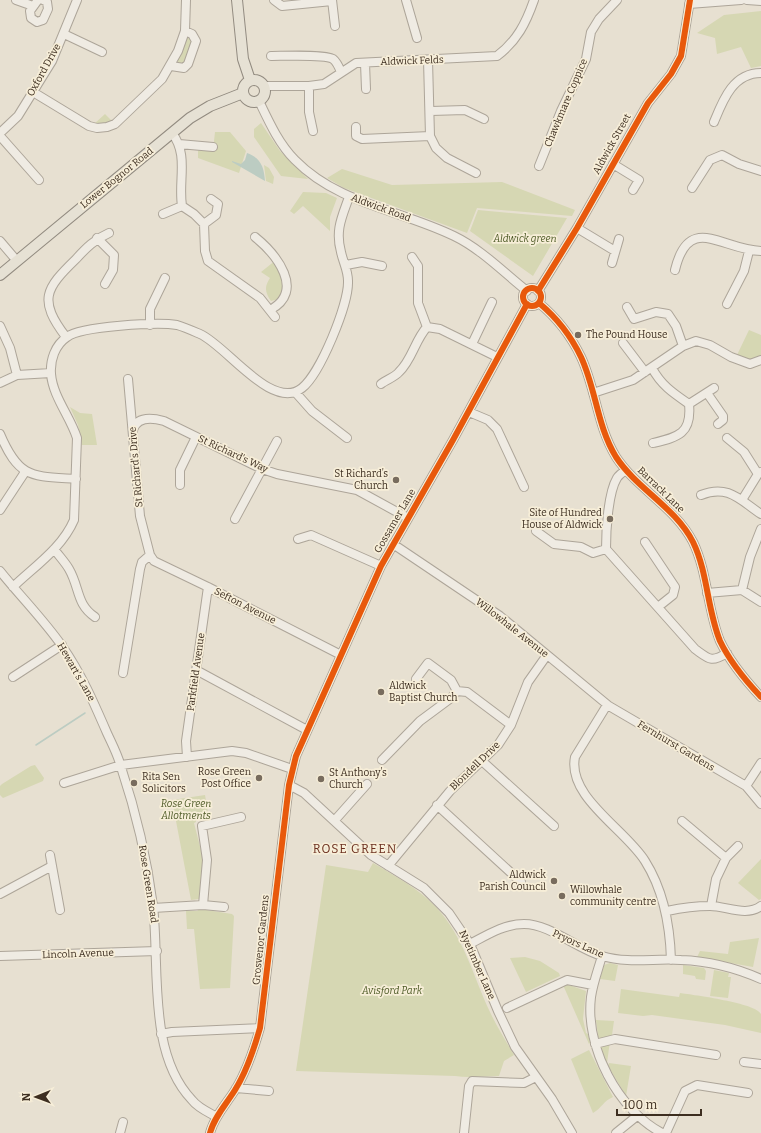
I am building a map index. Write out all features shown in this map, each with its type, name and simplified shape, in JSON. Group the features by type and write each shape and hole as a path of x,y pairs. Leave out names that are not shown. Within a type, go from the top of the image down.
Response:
{"main road":[{"path":"237,0 243,59 250,80"},
{"path":"250,80 260,81 264,86 265,93 258,101 249,101 243,93 243,86 250,80"},
{"name":"Lower Bognor Road","path":"0,275 172,133 210,106 243,93"}],"street":[{"path":"16,0 35,3 30,11 31,18 37,22 43,20 48,9 47,2 43,0"},
{"name":"Oxford Drive","path":"0,135 18,116 52,61 77,0"},
{"path":"34,92 89,126 97,128 115,124 150,93 171,66 185,31 186,0"},
{"path":"274,0 282,6 332,1 335,26"},
{"path":"406,0 417,38"},
{"name":"Aldwick Felds","path":"264,86 308,86 324,84 356,63 497,56 512,45 521,30 534,0"},
{"name":"Chawkmare Coppice","path":"539,166 561,111 586,59 591,32 599,19 617,0"},
{"path":"689,2 741,0"},
{"path":"747,0 761,1"},
{"name":"Aldwick Street","path":"538,291 577,228 648,103 671,74 680,56 689,2"},
{"path":"171,66 184,68 188,64 196,41 192,34 185,31"},
{"path":"64,34 102,52"},
{"path":"271,56 321,56 332,58 341,72"},
{"path":"428,60 431,111 430,136 436,148 447,158 476,173"},
{"path":"365,63 366,89"},
{"path":"714,122 725,94 744,76 761,74"},
{"path":"308,86 309,112 313,131"},
{"name":"Aldwick Road","path":"258,101 275,134 295,160 322,182 349,197 453,235 471,245 527,291"},
{"path":"431,111 465,110 484,120"},
{"path":"356,127 356,136 362,139 430,136"},
{"path":"172,133 179,144 182,154 180,193 182,206 194,214 204,224 205,251 208,261 260,298 272,313 275,307 285,296 288,286 277,258 255,237"},
{"path":"0,135 39,180"},
{"path":"179,144 213,147"},
{"path":"692,188 710,160 722,156 761,172"},
{"path":"613,164 639,180 633,190"},
{"path":"13,586 61,544 69,532 74,520 77,438 73,426 53,387 51,373 53,354 66,337 83,331 150,325 178,325 202,335 253,376 272,389 284,394 296,392 304,386 314,373 330,341 348,293 346,265 341,253 338,227 349,197"},
{"path":"204,224 216,215 217,201"},
{"path":"163,214 182,206"},
{"path":"577,228 615,251"},
{"path":"66,337 55,324 49,310 48,295 54,280 98,238 109,232"},
{"path":"98,238 114,255 113,270 106,284"},
{"path":"675,270 679,255 686,244 696,238 708,238 749,251 761,251"},
{"path":"612,263 619,239"},
{"path":"0,241 17,262"},
{"path":"727,304 744,271 749,251"},
{"path":"412,257 418,266 418,303 427,328"},
{"path":"346,265 362,262 382,266"},
{"path":"150,325 150,309 165,278"},
{"path":"534,289 538,291 541,298 539,303 532,306 527,304 523,297 527,291 534,289"},
{"path":"472,344 492,302"},
{"name":"Barrack Lane","path":"539,303 553,315 569,336 582,358 607,441 626,470 680,522 697,551 720,641 741,675 761,697"},
{"name":"Gossamer Lane","path":"296,756 381,566 469,412 497,357 527,304"},
{"path":"627,307 634,319 656,312 668,314 676,326 683,346"},
{"path":"0,326 10,348 17,375"},
{"path":"381,384 399,373 410,357 420,335 427,328 440,329 497,357"},
{"path":"592,393 620,385 648,370 683,346 696,341 710,344 731,357 750,364 761,360"},
{"path":"623,343 667,389 689,404"},
{"path":"0,383 17,375 51,373"},
{"name":"St Richard's Drive","path":"128,379 140,516 150,555"},
{"path":"689,404 710,390 723,416 723,420 718,424"},
{"path":"296,392 312,411 347,438"},
{"path":"653,443 680,434 688,426 690,415 689,404"},
{"path":"469,412 488,420 497,429 524,487"},
{"name":"St Richard's Way","path":"133,432 137,422 142,420 155,419 164,421 262,469 277,474 357,490 408,518"},
{"path":"0,436 16,464 25,472 35,475 76,479"},
{"path":"180,485 180,470 196,437"},
{"path":"727,438 744,452 759,473 742,500"},
{"path":"235,519 277,441"},
{"name":"Barrack Lane","path":"606,549 608,519 614,484 618,476 626,470"},
{"path":"0,510 25,472"},
{"path":"701,495 719,491 730,492 761,514"},
{"path":"742,590 750,558 761,529"},
{"path":"536,531 554,544 581,547 593,553 606,549 695,649 709,659 718,659 728,653"},
{"path":"298,539 311,535 381,566"},
{"path":"645,542 675,587 673,595 658,607"},
{"name":"Willowhale Avenue","path":"393,544 500,616 608,705"},
{"path":"54,549 70,570 80,601 86,611 95,617"},
{"path":"123,673 140,569 142,562 150,555"},
{"name":"Sefton Avenue","path":"150,555 154,561 341,655"},
{"name":"Hewart's Lane","path":"1,575 13,586 62,645 90,696 121,765"},
{"name":"Parkfield Avenue","path":"187,757 186,741 208,587"},
{"path":"708,593 742,590 761,602"},
{"path":"13,677 62,645"},
{"name":"Blondell Drive","path":"388,866 450,790 482,762 498,745 511,724 528,682 547,655"},
{"path":"416,679 428,663 451,680 457,691"},
{"path":"196,670 307,730"},
{"path":"457,691 467,692 511,724"},
{"path":"382,760 420,721 451,698 457,691"},
{"path":"608,705 575,757 575,776 580,790 632,843 645,861 661,893 667,911 671,960"},
{"name":"Fernhurst Gardens","path":"608,705 746,786 761,804"},
{"path":"64,783 121,765 239,752 292,769"},
{"name":"Grosvenor Gardens","path":"217,1117 236,1088 250,1060 260,1028 289,785 296,756"},
{"path":"482,762 554,826"},
{"path":"746,786 761,763"},
{"name":"Rose Green Road","path":"121,765 143,847 153,908 157,951 157,1007 161,1034 169,1059 184,1092 192,1101 217,1117"},
{"path":"335,820 367,784"},
{"name":"Nyetimber Lane","path":"289,785 304,793 335,820 371,855 410,878 438,900 458,924 470,944 506,1030 515,1047 552,1099 572,1133"},
{"path":"437,805 521,882"},
{"path":"203,905 207,860 202,826 241,817"},
{"path":"682,821 726,858"},
{"path":"711,906 716,879 726,858 738,846"},
{"path":"50,856 60,910"},
{"path":"0,894 52,866"},
{"path":"153,908 203,905 224,907"},
{"path":"667,911 687,906 711,906 744,911 756,910 761,906"},
{"name":"Pryors Lane","path":"470,944 508,926 533,925 602,956 637,961 671,960 726,967 761,979"},
{"name":"Lincoln Avenue","path":"0,956 157,951"},
{"path":"602,956 593,985 590,1014 595,1044 611,1080 630,1109 650,1127 662,1133"},
{"path":"507,1008 567,980 593,985"},
{"path":"161,1034 172,1032 260,1028"},
{"path":"595,1044 615,1039 716,1055"},
{"path":"744,1062 761,1064"},
{"path":"464,1133 469,1086 472,1082 475,1080 524,1083 536,1077"},
{"path":"666,1133 685,1091 691,1087 697,1085 748,1093"},
{"path":"236,1088 269,1092"},
{"path":"616,1133 637,1116"},
{"path":"210,1133 217,1117"},
{"path":"120,1133 123,1122"}],"green space":[{"path":"761,11 761,66 751,68 741,47 717,54 715,38 697,33 724,15"},
{"path":"186,36 193,37 186,64 179,65 177,59"},
{"path":"105,114 112,121 107,124 94,124"},
{"path":"261,123 280,151 308,179 281,176 254,137 254,129"},
{"path":"215,132 230,132 246,151 239,173 198,158 198,150 213,150"},
{"path":"264,165 269,168 274,177 273,184 266,181"},
{"path":"342,169 392,185 502,182 575,210 572,216 477,208 467,233 344,188 327,178"},
{"path":"303,192 326,193 337,198 330,217 330,231 303,206 294,214 290,211"},
{"name":"Aldwick green","path":"478,210 567,218 533,276 470,231"},
{"path":"276,260 286,285 279,299 271,301 266,290 270,278 261,272"},
{"path":"749,330 761,335 761,358 752,359 737,355"},
{"path":"70,407 80,413 92,414 97,445 82,445 78,425"},
{"path":"35,765 44,778 43,781 3,798 0,795 0,786 2,784"},
{"name":"Rose Green Allotments","path":"205,795 209,819 204,819 202,816 195,817 196,822 194,823 203,858 199,899 191,900 172,800"},
{"path":"761,859 761,899 759,900 738,883"},
{"name":"Avisford Park","path":"373,863 422,894 436,907 454,931 467,957 490,1012 514,1055 504,1061 499,1076 466,1077 296,1071 326,865 368,872"},
{"path":"200,909 232,914 234,916 230,988 200,989 194,929 187,929 186,911 197,911"},
{"path":"759,938 753,967 697,957 700,951 728,954 730,942"},
{"path":"525,957 540,961 559,973 560,976 526,992 510,958"},
{"path":"610,963 618,965 615,981 600,979 604,965"},
{"path":"683,965 704,968 706,971 705,980 696,979 695,976 683,974"},
{"path":"714,970 729,973 728,977 731,977 728,998 710,996"},
{"path":"563,985 569,985 586,991 583,1019 586,1033 588,1034 589,1044"},
{"path":"621,989 679,997 680,993 724,1000 748,1006 757,1010 761,1014 761,1033 725,1025 652,1015 643,1016 618,1013"},
{"path":"596,1020 614,1021 612,1035 601,1039 598,1037"},
{"path":"610,1041 607,1063 600,1047"},
{"path":"589,1050 613,1097 607,1100 593,1113 571,1059"},
{"path":"609,1063 631,1066 626,1096 608,1066"}],"shaded area":[{"path":"247,153 259,160 263,167 265,181 232,162 241,164 245,160"}],"waterway":[{"path":"36,745 85,713"}],"cycle path":[{"path":"538,291 577,228 648,103 671,74 681,56 690,0"},
{"path":"532,288 538,291 541,297 538,303 532,306 526,303 523,297 526,291 532,288"},
{"path":"539,303 563,328 581,357 605,433 616,457 634,479 676,518 693,542 702,566 712,616 720,641 738,670 761,697"},
{"path":"210,1133 218,1116 247,1068 260,1028 289,785 296,756 381,566 453,440 527,304"}],"place":[{"name":"The Pound House","path":"578,335"},
{"name":"St Richard’s Church","path":"396,480"},
{"name":"Site of Hundred House of Aldwick","path":"610,519"},
{"name":"Aldwick Baptist Church","path":"381,692"},
{"name":"Rose Green Post Office","path":"259,778"},
{"name":"St Anthony’s Church","path":"321,779"},
{"name":"Rita Sen Solicitors","path":"134,783"},
{"name":"Aldwick Parish Council","path":"554,881"},
{"name":"Willowhale community centre","path":"562,896"}],"district":[{"name":"ROSE GREEN","path":"355,849"}]}
